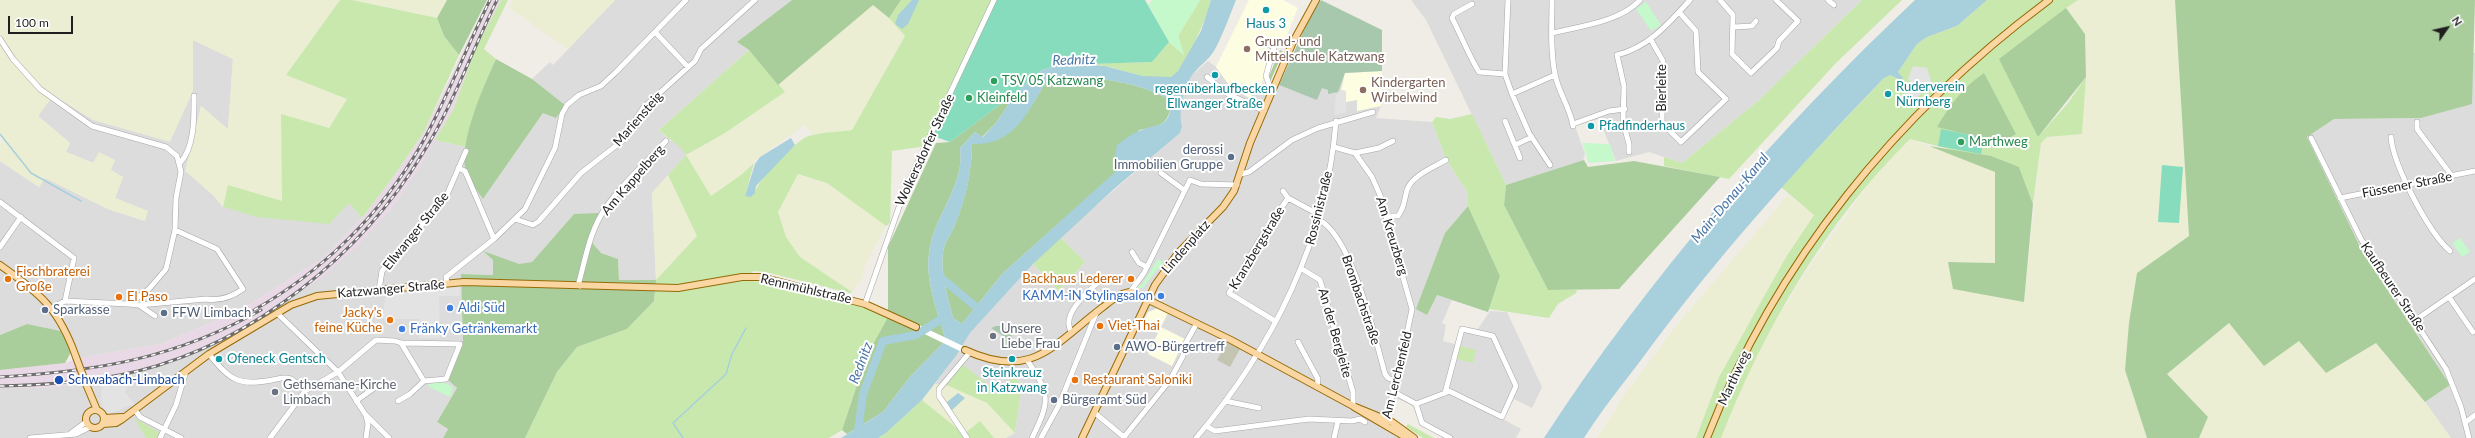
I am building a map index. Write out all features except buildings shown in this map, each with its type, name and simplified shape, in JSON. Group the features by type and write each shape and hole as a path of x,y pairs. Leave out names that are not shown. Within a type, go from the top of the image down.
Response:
{"main road":[{"name":"Lindenplatz","path":"1082,438 1095,413 1147,298 1175,256 1226,204 1237,185 1248,149 1272,92 1300,28 1316,0"},
{"name":"Marthweg","path":"1707,438 1732,379 1768,311 1804,252 1849,191 1904,127 1942,89 1997,40 2048,0"},
{"path":"0,265 33,289 52,308 65,328 90,394 104,421 98,428 88,425 90,394"},
{"name":"Rennmühlstraße","path":"692,286 742,277 761,277 865,304 916,327"},
{"name":"Katzwanger Straße","path":"104,421 116,423 209,354 277,313 310,297 447,283 580,286 692,286"},
{"path":"968,351 1001,363 1027,360 1041,354 1117,296 1130,292 1147,298 1257,354 1353,406 1407,438"},
{"path":"1353,406 1384,418 1403,429 1414,438"},
{"path":"89,411 97,410"}],"street":[{"path":"447,283 446,277 494,240 515,219 532,195 555,148 562,114 567,105 579,95 604,83 686,0"},
{"name":"Mariensteig","path":"515,219 533,224 539,221 581,173 622,141 643,108 695,61 701,49 755,0"},
{"name":"Wolkersdorfer Straße","path":"865,304 906,187 994,0"},
{"path":"1508,0 1504,74 1532,137 1550,165"},
{"path":"1552,0 1555,75 1566,99 1573,125 1609,111 1625,109"},
{"path":"1630,0 1635,6"},
{"path":"1553,33 1606,19 1635,6 1640,0"},
{"path":"1629,152 1629,144 1623,122 1625,109 1624,86 1618,55 1634,50 1651,40 1690,0"},
{"path":"1720,0 1733,15 1734,27 1732,54 1751,73 1777,48 1778,41 1798,21 1776,0"},
{"path":"1828,0 1834,5"},
{"path":"1472,4 1454,14 1452,18 1466,44 1467,52 1479,72 1504,74"},
{"name":"Bierleite","path":"1651,40 1663,61 1664,96 1661,102 1664,126 1681,142 1703,119 1708,118 1726,99 1698,72 1696,31 1679,12"},
{"path":"1734,27 1752,26 1756,21"},
{"path":"656,32 688,67"},
{"path":"0,39 27,76 56,102 92,126 166,147 173,151 180,163 181,172 176,198 175,230 166,269 149,289 129,304"},
{"path":"1269,45 1274,47 1266,76 1272,92"},
{"path":"1512,94 1555,75"},
{"path":"1207,77 1228,94 1264,111"},
{"path":"180,163 184,159 194,122 194,96"},
{"path":"1241,174 1249,172 1292,140 1336,121 1373,112"},
{"name":"Rossinistraße","path":"1196,438 1225,401 1257,354 1302,269 1319,218 1334,147 1336,121"},
{"path":"1504,121 1520,158"},
{"path":"2417,122 2417,128 2452,176"},
{"path":"1515,145 1532,137"},
{"path":"2391,137 2392,145 2407,184 2442,244 2450,252"},
{"name":"Kaufbeurer Straße","path":"2310,138 2361,239 2446,369 2466,422 2469,438"},
{"name":"Am Kappelberg","path":"580,286 579,282 589,243 600,216 623,188 666,141"},
{"path":"1334,147 1355,153 1379,148 1393,141"},
{"name":"Ellwanger Straße","path":"379,290 382,271 446,197 466,151"},
{"name":"Am Kreuzberg","path":"1355,153 1372,177 1388,216 1411,303 1410,324"},
{"path":"1388,216 1398,216 1403,209 1407,190 1410,184 1446,160"},
{"path":"458,168 464,171 494,240"},
{"name":"Füssener Straße","path":"2340,198 2475,171"},
{"path":"1160,173 1184,190"},
{"name":"Lindenplatz","path":"1130,292 1142,278 1190,180 1201,184 1237,185"},
{"name":"Kranzbergstraße","path":"1282,191 1288,198 1319,218"},
{"name":"Kranzbergstraße","path":"1274,321 1229,292 1257,244 1288,198"},
{"path":"0,202 74,258 65,302"},
{"path":"0,247 21,217"},
{"name":"Brombachstraße","path":"1319,218 1328,225 1341,244 1365,304 1385,374 1388,378 1397,381"},
{"path":"52,308 65,302 139,305 206,299 216,301 236,294 243,289 217,249 175,230"},
{"path":"1132,252 1137,263 1147,267"},
{"name":"An der Bergleite","path":"1302,269 1320,280 1353,392 1353,406"},
{"path":"1071,331 1068,321 1080,298 1100,281 1100,277"},
{"path":"2414,321 2475,279"},
{"path":"2449,297 2473,332"},
{"path":"139,305 155,316"},
{"path":"1041,438 1059,405 1097,311"},
{"path":"277,313 338,372 366,414 389,438"},
{"path":"1095,413 1125,438 1178,366 1186,342 1197,323"},
{"name":"Am Lerchenfeld","path":"1384,425 1384,418 1394,392 1410,324"},
{"path":"1416,404 1445,393 1449,391 1502,417 1516,386 1494,336 1462,329 1445,393"},
{"path":"270,438 305,391 338,372 376,340 395,341 401,343 460,344 446,379 424,381 410,394 398,401"},
{"path":"1298,342 1318,379 1316,387"},
{"path":"401,343 424,381"},
{"path":"967,438 939,396 939,390 968,351"},
{"path":"209,354 224,372 238,382 252,383 283,378 290,379 305,391"},
{"path":"1027,360 1044,386 1046,395 1044,414 1032,438"},
{"path":"160,438 176,405 186,371"},
{"path":"356,400 374,388"},
{"path":"1394,392 1416,404 1422,423 1450,438"},
{"path":"1225,401 1259,408"},
{"path":"135,410 140,418 181,438"},
{"path":"366,414 368,424 366,438"},
{"path":"2466,422 2475,416"},
{"path":"1206,426 1215,431 1309,418 1338,421 1352,421 1360,419 1365,422"},
{"path":"1334,438 1338,421"},
{"path":"30,438 68,435 88,425"}],"shaded area":[{"path":"0,0 340,0 286,75 347,99 329,128 281,115 282,201 228,185 223,207 213,195 185,171 201,106 228,129 233,59 193,40 193,91 170,142 93,120 54,95 38,116 70,143 66,152 93,163 99,152 115,160 111,170 123,177 115,198 148,211 145,221 108,209 45,178 39,187 0,161 0,144 4,139 0,133"},
{"path":"352,0 447,0 437,18"},
{"path":"488,0 501,0 476,48 453,110 415,175 389,212 358,246 324,276 238,333 173,362 118,377 56,387 0,388 0,370 65,363 79,358 161,344 239,311 323,258 362,218 424,132"},
{"path":"513,0 615,0 568,49 509,8"},
{"path":"615,0 792,0 737,42 749,50 659,130 669,140 680,144 686,155 652,193 656,280 619,280 618,259 601,253 589,239 574,214 532,262 519,265 484,252 493,260 493,275 461,274 463,343 448,380 457,388 437,422 448,429 443,438 0,438 0,388 56,387 118,377 173,362 389,212 435,140 466,147 465,168 483,199 543,113 564,105 532,79 550,62 553,65"},
{"name":"Grund- und Mittelschule Katzwang","path":"1249,0 1283,0 1298,8 1282,47 1270,43 1268,50 1270,51 1261,85 1257,84 1250,98 1232,89 1216,67"},
{"path":"1321,0 1382,30 1382,71 1345,73 1338,92 1328,94 1328,90 1322,88 1317,100 1279,85 1309,19"},
{"path":"1411,0 1862,0 1758,101 1682,163 1649,152 1616,161 1599,119 1575,126 1585,154 1583,161 1506,185 1426,20"},
{"path":"2078,0 2175,0 2189,236 2137,273 2125,370 2147,438 1721,438 1741,388 1771,328 1806,272 1879,169 1910,139 1995,171 1995,263 1948,262 2024,302 2041,143 2047,137 2082,134 2086,77 2085,34 2066,8"},
{"path":"873,5 889,18 905,36 852,130 813,135 805,125 759,157 741,175 711,196 686,155 725,133 785,92 778,85"},
{"path":"193,40 233,59 228,130 201,106 186,171 213,195 223,207 349,203 362,218 323,258 239,311 161,344 79,358 61,331 27,324 0,335 0,161 39,187 45,178 108,209 145,221 147,211 115,198 123,177 110,170 115,160 94,163 66,152 70,143 38,116 53,95 93,120 193,91"},
{"path":"2473,53 2475,53 2475,438 2451,438 2425,402 2450,385 2363,253 2307,137 2334,119 2421,118"},
{"path":"1208,61 1216,67 1232,89 1250,98 1257,83 1262,85 1279,85 1317,99 1322,87 1338,92 1345,73 1382,71 1381,106 1376,118 1432,122 1446,159 1468,193 1468,206 1445,233 1437,295 1452,300 1442,323 1446,325 1443,341 1455,344 1460,326 1478,329 1490,311 1507,312 1542,387 1532,408 1514,399 1503,419 1521,429 1516,438 1447,438 1420,424 1413,406 1396,398 1385,429 1401,438 1005,438 1015,433 1022,384 1013,377 999,392 935,384 956,356 970,333 1033,264 1059,291 1085,262 1060,237 1180,133 1182,127 1179,117 1184,93 1192,75"},
{"path":"1913,66 1927,68 1931,80 1930,86 1914,100 1906,92 1913,84 1908,79"},
{"name":"Kindergarten Wirbelwind","path":"1382,71 1381,106 1357,111 1357,100 1346,102 1346,91 1341,90 1345,73"},
{"path":"1341,90 1346,91 1346,113 1334,115 1336,95"},
{"path":"797,174 827,183 886,226 865,265 862,279 852,292 800,257 786,237 778,212"},
{"path":"668,175 697,236 656,280 652,193"},
{"path":"1788,195 1814,214 1786,257 1719,377 1696,438 1597,438 1625,394 1676,326"},
{"path":"460,286 460,296 439,296 440,338 419,338 419,319 382,319 386,295"},
{"path":"1158,308 1168,313 1161,327 1185,339 1172,366 1148,354 1158,333 1142,325 1148,312"},
{"path":"2229,323 2299,341 2326,372 2376,343 2425,402 2451,438 2199,438 2208,417 2167,374"},
{"path":"1003,326 1012,332 1012,340 1006,349 1001,346 1005,337 991,328"},
{"path":"1227,342 1240,349 1230,367 1217,360"},
{"path":"126,376 128,384 125,392 135,405 132,407 130,405 110,414 104,411 101,400 102,381"},
{"path":"935,384 944,384 987,403 1015,433 1005,438 994,438 980,421 964,435 922,400"}],"green space":[{"path":"340,0 352,0 437,18 444,36 459,55 424,132 362,218 349,203 329,224 257,217 223,207 228,185 282,201 281,114 329,128 347,99 286,75"},
{"path":"447,0 487,0 459,55 444,36 437,18"},
{"path":"501,0 508,0 484,49 496,59 478,102 466,147 435,140 453,110 476,48"},
{"path":"792,0 901,0 889,18 873,5 778,85 749,50 737,42"},
{"path":"901,0 995,0 933,136 926,146 892,151 890,223 886,226 827,183 798,174 778,212 786,237 800,257 852,292 850,293 765,272 753,271 749,281 764,282 848,300 888,317 867,355 842,430 829,438 525,438 557,372 577,347 627,329 654,301 656,280 697,236 668,175 686,155 711,196 741,175 754,163 745,196 755,193 762,180 778,161 796,144 809,136 852,130 905,36 889,18"},
{"name":"TSV 05 Katzwang","path":"995,0 1145,0 1169,42 1152,62 1059,65 1042,70 1017,92 950,142 933,136"},
{"path":"1153,0 1200,0 1178,36 1184,55 1169,42 1148,4"},
{"path":"1200,0 1211,0 1205,18 1183,65 1177,73 1171,77 1156,79 1105,66 1081,64 1152,62 1169,42 1184,55 1178,36"},
{"path":"1862,0 1902,0 1836,63 1729,179 1664,166 1664,157 1682,163 1758,101"},
{"path":"1987,0 2078,0 2066,8 2038,137 2068,103 2086,77 2082,134 2047,137 2041,143 2033,204 2019,167 1910,139 1851,205 1800,278 1757,357 1721,438 1696,438 1719,377 1786,257 1814,215 1781,187 1884,78 1890,75 1901,80 1902,78 1898,72 1917,44 1927,37 1957,26","holes":["1983,73 2001,143 1984,138"]},
{"path":"2175,0 2475,0 2472,104 2421,118 2334,119 2307,137 2363,253 2450,385 2425,402 2376,343 2326,373 2299,341 2264,366 2229,323 2167,374 2208,417 2199,438 2147,438 2125,370 2129,323 2137,273 2189,236"},
{"path":"1646,2 1661,25 1651,31 1636,9"},
{"path":"2066,8 2085,34 2086,77 2038,137 1999,59"},
{"path":"749,50 785,92 725,133 686,155 677,144 659,130"},
{"path":"1280,50 1283,52 1269,84 1268,79"},
{"path":"496,59 532,79 565,105 556,118 543,113 483,199 467,175 464,156 469,128 474,112"},
{"path":"1984,73 2016,134 2001,143 1937,127 1957,97"},
{"path":"1062,77 1105,80 1147,89 1172,101 1170,109 1166,120 1163,123 1139,130 1124,165 1003,273 962,324 953,318 945,285 942,260 945,245 954,227 965,197 971,165 972,144 1027,113 1046,82"},
{"path":"1017,92 996,123 982,137 975,132 960,148 961,162 954,188 936,226 932,239 928,264 929,275 933,297 946,340 910,377 883,412 847,434 842,430 867,355 888,317 888,247 936,143 950,142"},
{"path":"1472,114 1506,185 1504,205 1548,290 1577,290 1576,293 1558,304 1549,318 1489,309 1500,276 1468,206 1468,193 1446,159 1432,122 1436,117 1450,119"},
{"name":"Marthweg","path":"1941,129 1984,138 1981,154 1938,146"},
{"path":"1582,143 1610,144 1615,161 1589,163"},
{"path":"1929,146 1991,156 2019,167 2033,204 2024,302 1953,289 1948,262 1995,263 1995,172"},
{"path":"1584,160 1588,167 1634,161 1720,177 1619,289 1548,290 1504,205 1506,185"},
{"path":"2162,165 2183,167 2179,223 2158,222"},
{"path":"1468,206 1500,276 1488,312 1437,295 1427,315 1416,309 1445,233"},
{"path":"600,213 589,239 601,253 618,259 619,280 656,280 654,301 627,329 577,347 557,372 525,438 443,438 448,429 437,422 457,388 448,380 463,343 461,274 493,275 493,260 483,251 519,264 532,262 574,214"},
{"path":"1060,237 1085,262 1059,291 1033,264"},
{"path":"2460,238 2470,252 2462,257 2452,243"},
{"path":"1158,259 1163,262 1143,288 1134,288 1139,284 1141,286"},
{"path":"27,324 61,331 71,352 65,363 0,370 0,335"},
{"path":"1460,346 1476,350 1473,363 1457,359"},
{"path":"962,364 998,392 1013,377 1022,384 1015,433 987,403 944,384"},
{"path":"427,382 443,382 453,387 450,397 429,387"},
{"path":"922,400 964,434 980,421 994,438 878,438 886,433"},
{"path":"134,418 159,432 157,438 146,438"},
{"path":"1408,424 1434,438 1423,438 1406,427"}],"water":[{"path":"912,0 919,0 908,24 902,29 895,24 898,15"},
{"path":"1211,0 1236,0 1214,51 1209,58 1193,73 1188,83 1181,108 1182,127 1180,133 1114,189 1033,264 970,333 956,356 922,400 886,433 878,438 841,438 883,412 910,377 946,340 936,308 928,264 929,253 936,226 954,188 958,175 961,162 960,148 975,132 983,137 996,123 1017,92 1042,70 1059,65 1081,64 1105,66 1142,76 1171,77 1178,71 1201,31","holes":["1062,77 1105,80 1147,89 1172,101 1168,117 1162,124 1136,132 1117,145 1115,158 1123,165 1003,273 962,324 953,318 945,285 942,260 945,245 954,227 965,197 971,166 972,144 999,140 1009,133 1025,116 1046,82"]},
{"name":"Main-Donau-Kanal","path":"1915,0 1987,0 1957,26 1927,37 1917,44 1898,72 1903,78 1901,80 1890,75 1884,78 1820,145 1758,214 1698,286 1597,418 1584,438 1544,438 1584,378 1627,320 1716,208 1813,101"},
{"path":"791,138 795,145 756,186 755,193 751,197 745,196 755,164 760,157"},
{"path":"958,393 965,398 952,410 947,402"}],"pier":[{"path":"917,324 967,348 964,353 914,329"}],"waterway":[{"path":"0,134 31,173 81,201"},
{"name":"Rednitz","path":"939,276 981,311"},
{"name":"Rednitz","path":"857,438 863,394 883,341 916,335 946,316"},
{"path":"683,438 673,423 726,374 732,354 746,328"}],"railway":[{"path":"254,310 279,295 327,259 369,217 388,194 421,145 430,128 490,0"},
{"path":"0,386 52,384 104,378 138,371 181,357 223,339 263,316 301,289 337,259 369,226 398,190 423,153 444,116 497,0"},
{"path":"0,377 69,371 134,360 197,340 229,327 261,310"}],"place":[{"name":"Haus 3","path":"1266,10"},
{"name":"Grund- und Mittelschule Katzwang","path":"1247,49"},
{"name":"regenüberlaufbecken Ellwanger Straße","path":"1215,75"},
{"name":"TSV 05 Katzwang","path":"994,81"},
{"name":"Kindergarten Wirbelwind","path":"1363,90"},
{"name":"Ruderverein Nürnberg","path":"1888,94"},
{"name":"Kleinfeld","path":"969,98"},
{"name":"Pfadfinderhaus","path":"1591,126"},
{"name":"Marthweg","path":"1961,142"},
{"name":"derossi Immobilien Gruppe","path":"1231,157"},
{"name":"Fischbraterei Große","path":"8,279"},
{"name":"Backhaus Lederer","path":"1131,279"},
{"name":"KAMM-iN Stylingsalon","path":"1161,296"},
{"name":"El Paso","path":"119,297"},
{"name":"Aldi Süd","path":"450,308"},
{"name":"Sparkasse","path":"45,310"},
{"name":"FFW Limbach","path":"164,313"},
{"name":"Jacky's feine Küche","path":"390,320"},
{"name":"Viet-Thai","path":"1100,326"},
{"name":"Fränky Getränkemarkt","path":"402,329"},
{"name":"Unsere Liebe Frau","path":"993,336"},
{"name":"AWO-Bürgertreff","path":"1117,347"},
{"name":"Ofeneck Gentsch","path":"219,359"},
{"name":"Steinkreuz in Katzwang","path":"1012,359"},
{"name":"Schwabach-Limbach","path":"59,380"},
{"name":"Restaurant Saloniki","path":"1075,380"},
{"name":"Gethsemane-Kirche Limbach","path":"275,392"},
{"name":"Bürgeramt Süd","path":"1054,400"}]}
